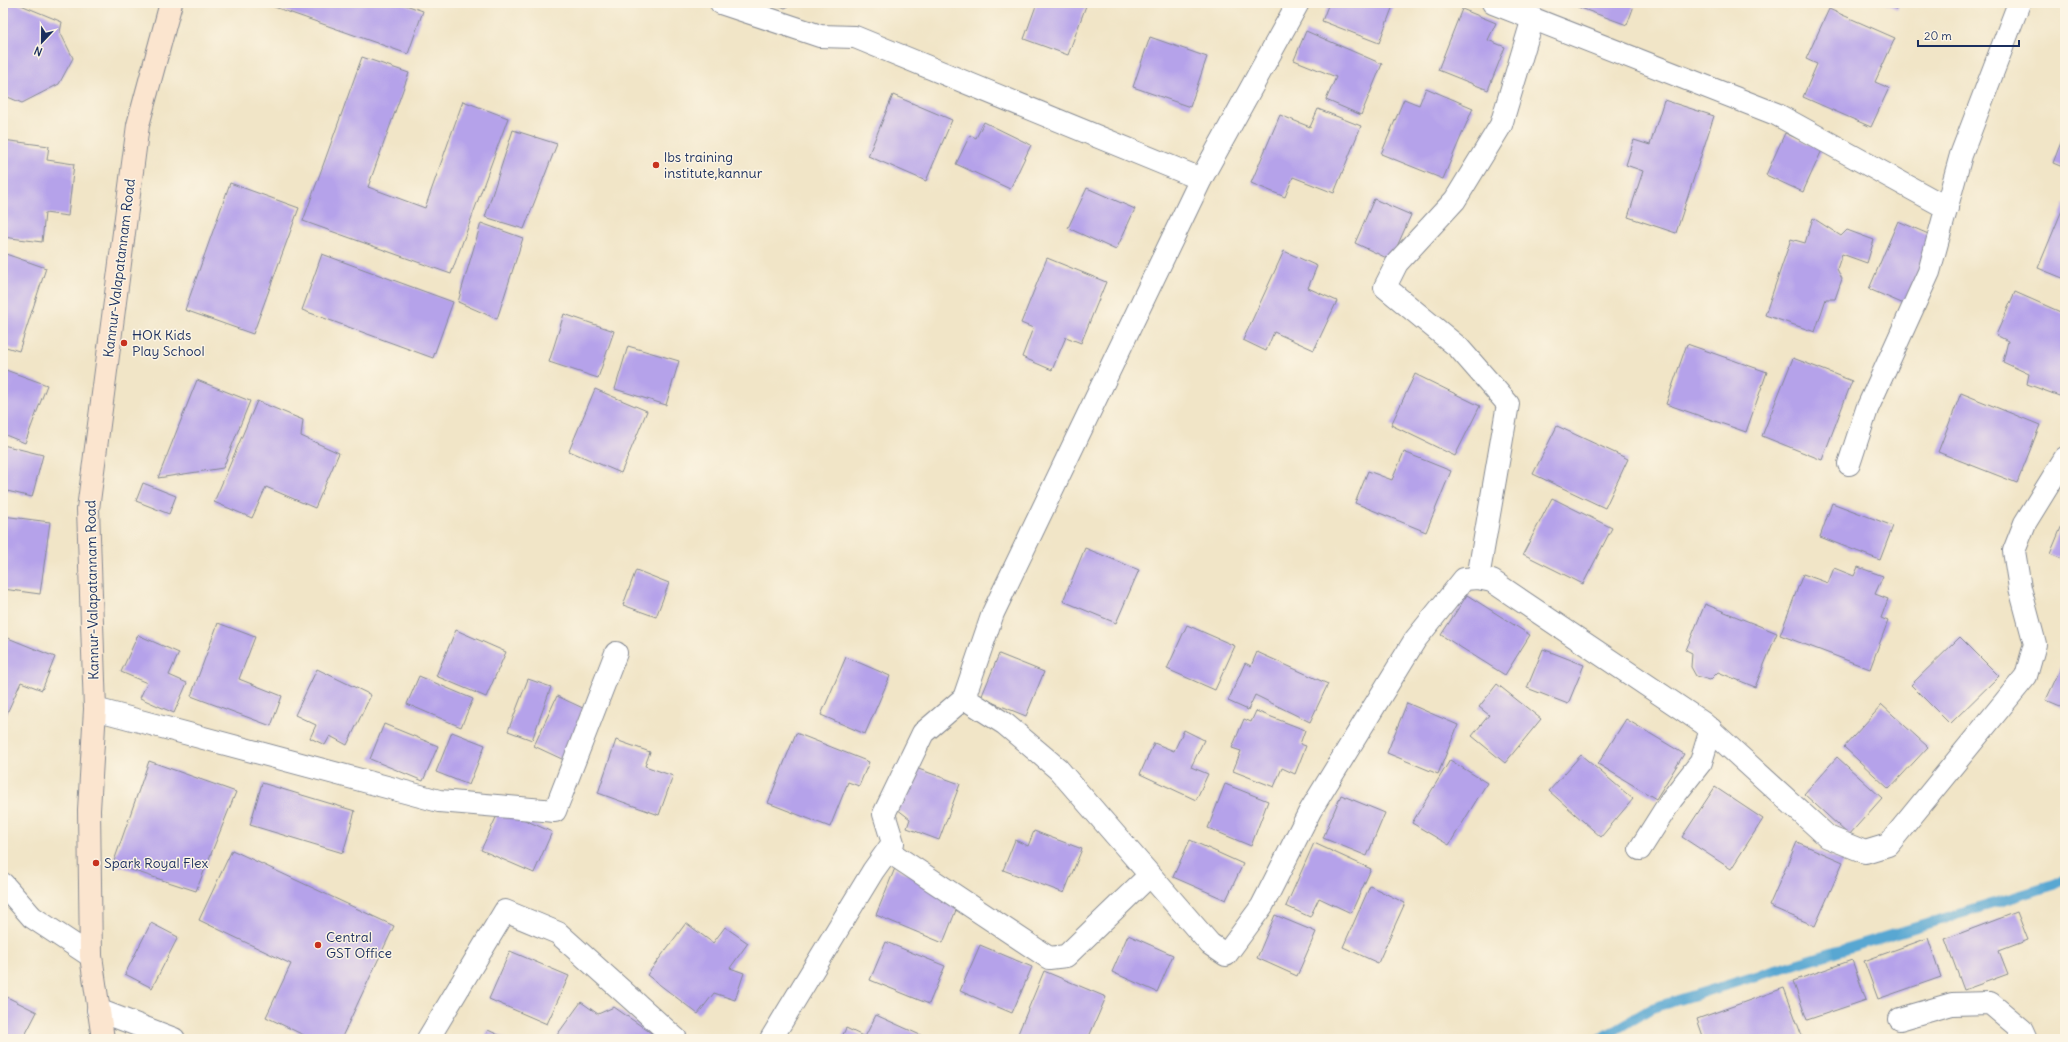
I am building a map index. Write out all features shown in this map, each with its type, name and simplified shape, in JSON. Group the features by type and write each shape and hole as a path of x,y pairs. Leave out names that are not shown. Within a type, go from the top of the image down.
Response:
{"main road":[{"name":"Kannur-Valapatannam Road","path":"103,1039 91,956 89,810 95,709 88,509 138,125 171,3"}],"street":[{"path":"721,3 820,36 855,37 1201,179"},
{"path":"770,1039 873,871 893,843 884,814 924,733 964,698 993,613 1201,179 1298,3"},
{"path":"1493,3 1776,114 1946,208"},
{"path":"1849,464 1867,408 1929,272 1961,155 2019,3"},
{"path":"1478,578 1508,404 1459,348 1385,287 1397,263 1455,200 1501,124 1533,18"},
{"path":"964,698 1005,724 1058,769 1149,876 1210,944 1226,955 1262,906 1310,811 1415,640 1464,579 1478,578 1492,581 1518,600 1584,641 1711,729 1828,837 1865,852 1888,845 2026,676 2035,644 2020,588 2014,551 2025,523 2065,458"},
{"path":"95,709 439,801 555,811 616,653"},
{"path":"1640,849 1671,800 1701,762 1711,729"},
{"path":"888,851 1049,958 1066,956 1149,876"},
{"path":"3,884 32,916 91,956"},
{"path":"428,1039 505,911 558,932 676,1039"},
{"path":"1900,1019 1952,1004 1990,1003 2022,1030 2026,1039"},
{"path":"98,1010 174,1039"}],"building":[{"path":"3,3 16,3 62,22 60,32 73,58 59,84 22,103 3,95"},
{"path":"263,3 400,3 423,11 408,54"},
{"path":"773,3 794,3 785,8"},
{"path":"1037,3 1087,3 1068,55 1024,39"},
{"path":"1329,3 1394,3 1379,43 1322,21"},
{"path":"1567,3 1635,3 1627,25"},
{"path":"1884,3 1900,3 1897,9"},
{"path":"1462,9 1496,23 1488,40 1505,47 1488,90 1438,70"},
{"path":"1829,9 1895,38 1875,82 1889,88 1871,127 1803,97 1817,64 1806,59"},
{"path":"1306,31 1382,64 1361,115 1326,100 1336,77 1294,60"},
{"path":"1150,37 1207,57 1190,107 1133,87"},
{"path":"362,57 409,73 368,187 425,208 463,101 508,118 451,274 303,221"},
{"path":"1426,88 1473,108 1443,179 1381,154 1404,99 1419,105"},
{"path":"893,95 952,120 926,181 868,156"},
{"path":"1664,100 1714,116 1676,233 1628,217 1643,171 1626,165 1634,140 1650,145"},
{"path":"1318,109 1361,126 1334,193 1293,177 1285,197 1251,183 1280,115 1310,127"},
{"path":"984,122 1031,145 1010,189 956,164 970,135 976,138"},
{"path":"513,130 557,144 524,229 485,217"},
{"path":"2065,132 2065,168 2053,163"},
{"path":"1785,133 1822,150 1803,192 1766,175"},
{"path":"3,140 49,146 47,160 74,164 68,216 45,213 42,242 3,237"},
{"path":"230,183 299,208 253,334 185,310"},
{"path":"1087,188 1135,209 1116,250 1068,228"},
{"path":"1374,199 1411,215 1391,260 1355,243"},
{"path":"2065,203 2065,279 2038,268"},
{"path":"1813,218 1841,236 1847,230 1874,240 1867,263 1842,254 1837,269 1842,279 1835,299 1826,299 1815,332 1765,315 1791,239 1805,243"},
{"path":"1898,221 1940,239 1911,307 1869,289"},
{"path":"481,223 523,238 497,319 458,302"},
{"path":"1284,251 1317,266 1308,288 1337,301 1314,350 1274,332 1266,351 1243,340"},
{"path":"3,253 46,268 19,351 3,346"},
{"path":"322,254 453,302 433,358 302,310"},
{"path":"1047,258 1106,282 1081,343 1066,337 1052,370 1022,357 1033,328 1021,323"},
{"path":"2015,292 2065,314 2065,391 2062,397 2027,384 2029,374 2003,362 2008,341 1996,335"},
{"path":"564,314 614,331 598,378 549,362"},
{"path":"1687,344 1767,372 1746,432 1666,404"},
{"path":"628,346 679,361 666,405 615,389"},
{"path":"1793,358 1852,381 1822,460 1762,436"},
{"path":"3,369 47,385 25,443 3,434"},
{"path":"1415,374 1480,406 1455,456 1391,425"},
{"path":"197,380 250,401 223,468 158,478"},
{"path":"595,389 647,411 621,473 569,451"},
{"path":"1961,393 2040,425 2017,483 1938,452"},
{"path":"257,401 303,420 301,436 339,453 315,508 266,487 252,518 214,502"},
{"path":"1557,426 1628,459 1605,508 1533,474"},
{"path":"3,445 43,455 32,497 3,490"},
{"path":"1404,452 1451,471 1426,532 1355,503 1368,471 1392,480"},
{"path":"143,483 176,496 169,514 136,501"},
{"path":"1552,498 1612,528 1583,584 1523,554"},
{"path":"1832,503 1893,526 1880,560 1820,537"},
{"path":"3,516 50,522 40,594 3,589"},
{"path":"2065,518 2065,560 2050,554"},
{"path":"1085,548 1139,570 1116,623 1063,601"},
{"path":"1858,567 1883,576 1875,594 1888,599 1881,618 1888,621 1870,669 1780,635 1803,574 1828,583 1834,568 1854,576"},
{"path":"636,570 669,583 656,617 623,605"},
{"path":"1467,595 1530,635 1505,675 1441,635"},
{"path":"1705,604 1777,633 1755,687 1718,672 1710,680 1696,676 1691,667 1692,653 1686,650"},
{"path":"218,623 255,637 239,679 282,696 271,726 191,696"},
{"path":"1187,625 1235,646 1215,690 1167,669"},
{"path":"456,630 506,652 486,697 436,676"},
{"path":"138,635 179,653 169,675 187,683 174,713 140,698 147,683 121,672"},
{"path":"3,636 55,657 42,690 21,682 3,722"},
{"path":"1960,637 1999,676 1950,724 1911,685"},
{"path":"1543,649 1584,665 1568,704 1527,688"},
{"path":"1257,652 1328,684 1310,722 1255,695 1248,710 1228,701 1245,663 1251,666"},
{"path":"999,654 1044,672 1026,716 981,698"},
{"path":"846,657 890,676 865,734 821,715"},
{"path":"2065,659 2065,708 2046,700"},
{"path":"317,669 371,695 347,745 330,736 325,745 310,738 316,725 295,715"},
{"path":"419,676 473,699 461,727 407,704"},
{"path":"528,679 551,687 532,740 508,731"},
{"path":"1497,684 1541,719 1505,763 1472,736 1489,715 1479,707"},
{"path":"557,696 587,710 564,760 534,746"},
{"path":"1407,703 1458,725 1438,774 1387,753"},
{"path":"1882,705 1928,747 1889,789 1844,747"},
{"path":"1256,711 1305,730 1300,744 1306,746 1295,774 1282,768 1274,787 1233,771 1241,751 1232,748 1244,719 1251,722"},
{"path":"1626,719 1684,754 1656,799 1598,764"},
{"path":"384,724 438,746 423,781 370,759"},
{"path":"1184,730 1204,740 1191,767 1208,774 1196,800 1140,774 1154,743 1174,751"},
{"path":"452,732 485,745 469,785 436,772"},
{"path":"796,733 869,762 859,786 848,782 830,827 768,803"},
{"path":"616,740 650,752 645,766 673,776 659,815 598,793"},
{"path":"1581,755 1633,799 1601,837 1549,791"},
{"path":"1837,757 1882,798 1849,835 1804,794"},
{"path":"1450,760 1487,783 1449,845 1412,823"},
{"path":"149,761 236,792 196,891 113,864"},
{"path":"913,767 960,784 939,840 907,828 910,819 897,809"},
{"path":"262,783 355,811 343,853 250,825"},
{"path":"1225,784 1268,801 1251,846 1208,828"},
{"path":"1715,787 1763,819 1731,869 1682,837"},
{"path":"1341,795 1385,813 1367,856 1323,838"},
{"path":"500,809 552,832 534,873 481,850"},
{"path":"1034,831 1082,849 1064,893 1003,870 1015,840 1028,846"},
{"path":"1190,840 1243,864 1226,900 1173,877"},
{"path":"1797,842 1843,862 1815,926 1769,906"},
{"path":"1314,843 1371,869 1351,913 1319,898 1310,917 1286,906"},
{"name":"Central GST Office","path":"232,850 394,926 341,1039 312,1039 266,1017 291,964 199,920"},
{"path":"895,868 962,895 943,943 876,915"},
{"path":"1370,886 1405,903 1378,963 1343,947"},
{"path":"2017,912 2028,940 1999,951 2008,974 1964,990 1945,939"},
{"path":"1275,915 1316,932 1297,976 1257,958"},
{"path":"151,923 178,937 152,988 125,974"},
{"path":"686,923 713,943 725,927 748,943 730,968 744,973 735,1000 714,993 698,1014 647,975"},
{"path":"1128,935 1173,955 1157,992 1112,972"},
{"path":"1928,938 1941,977 1878,999 1864,961"},
{"path":"886,942 945,966 929,1004 870,980"},
{"path":"980,945 1032,967 1012,1013 960,991"},
{"path":"510,951 569,976 547,1024 489,999"},
{"path":"1852,960 1866,1000 1807,1020 1793,981"},
{"path":"1044,971 1106,997 1088,1039 1024,1039 1017,1036"},
{"path":"1784,988 1803,1039 1704,1039 1697,1019"},
{"path":"3,995 37,1012 23,1039 3,1039"},
{"path":"581,1002 598,1014 614,1007 654,1035 651,1039 563,1039 557,1035"},
{"path":"876,1015 929,1039 841,1039 846,1028 865,1037"},
{"path":"488,1030 507,1039 484,1039"}],"waterway":[{"path":"1600,1039 1652,1008 2054,885 2065,879"}],"place":[{"name":"lbs training institute,kannur","path":"656,165"},
{"name":"HOK Kids Play School","path":"124,343"},
{"name":"Spark Royal Flex","path":"96,863"},
{"name":"Central GST Office","path":"318,945"}]}
